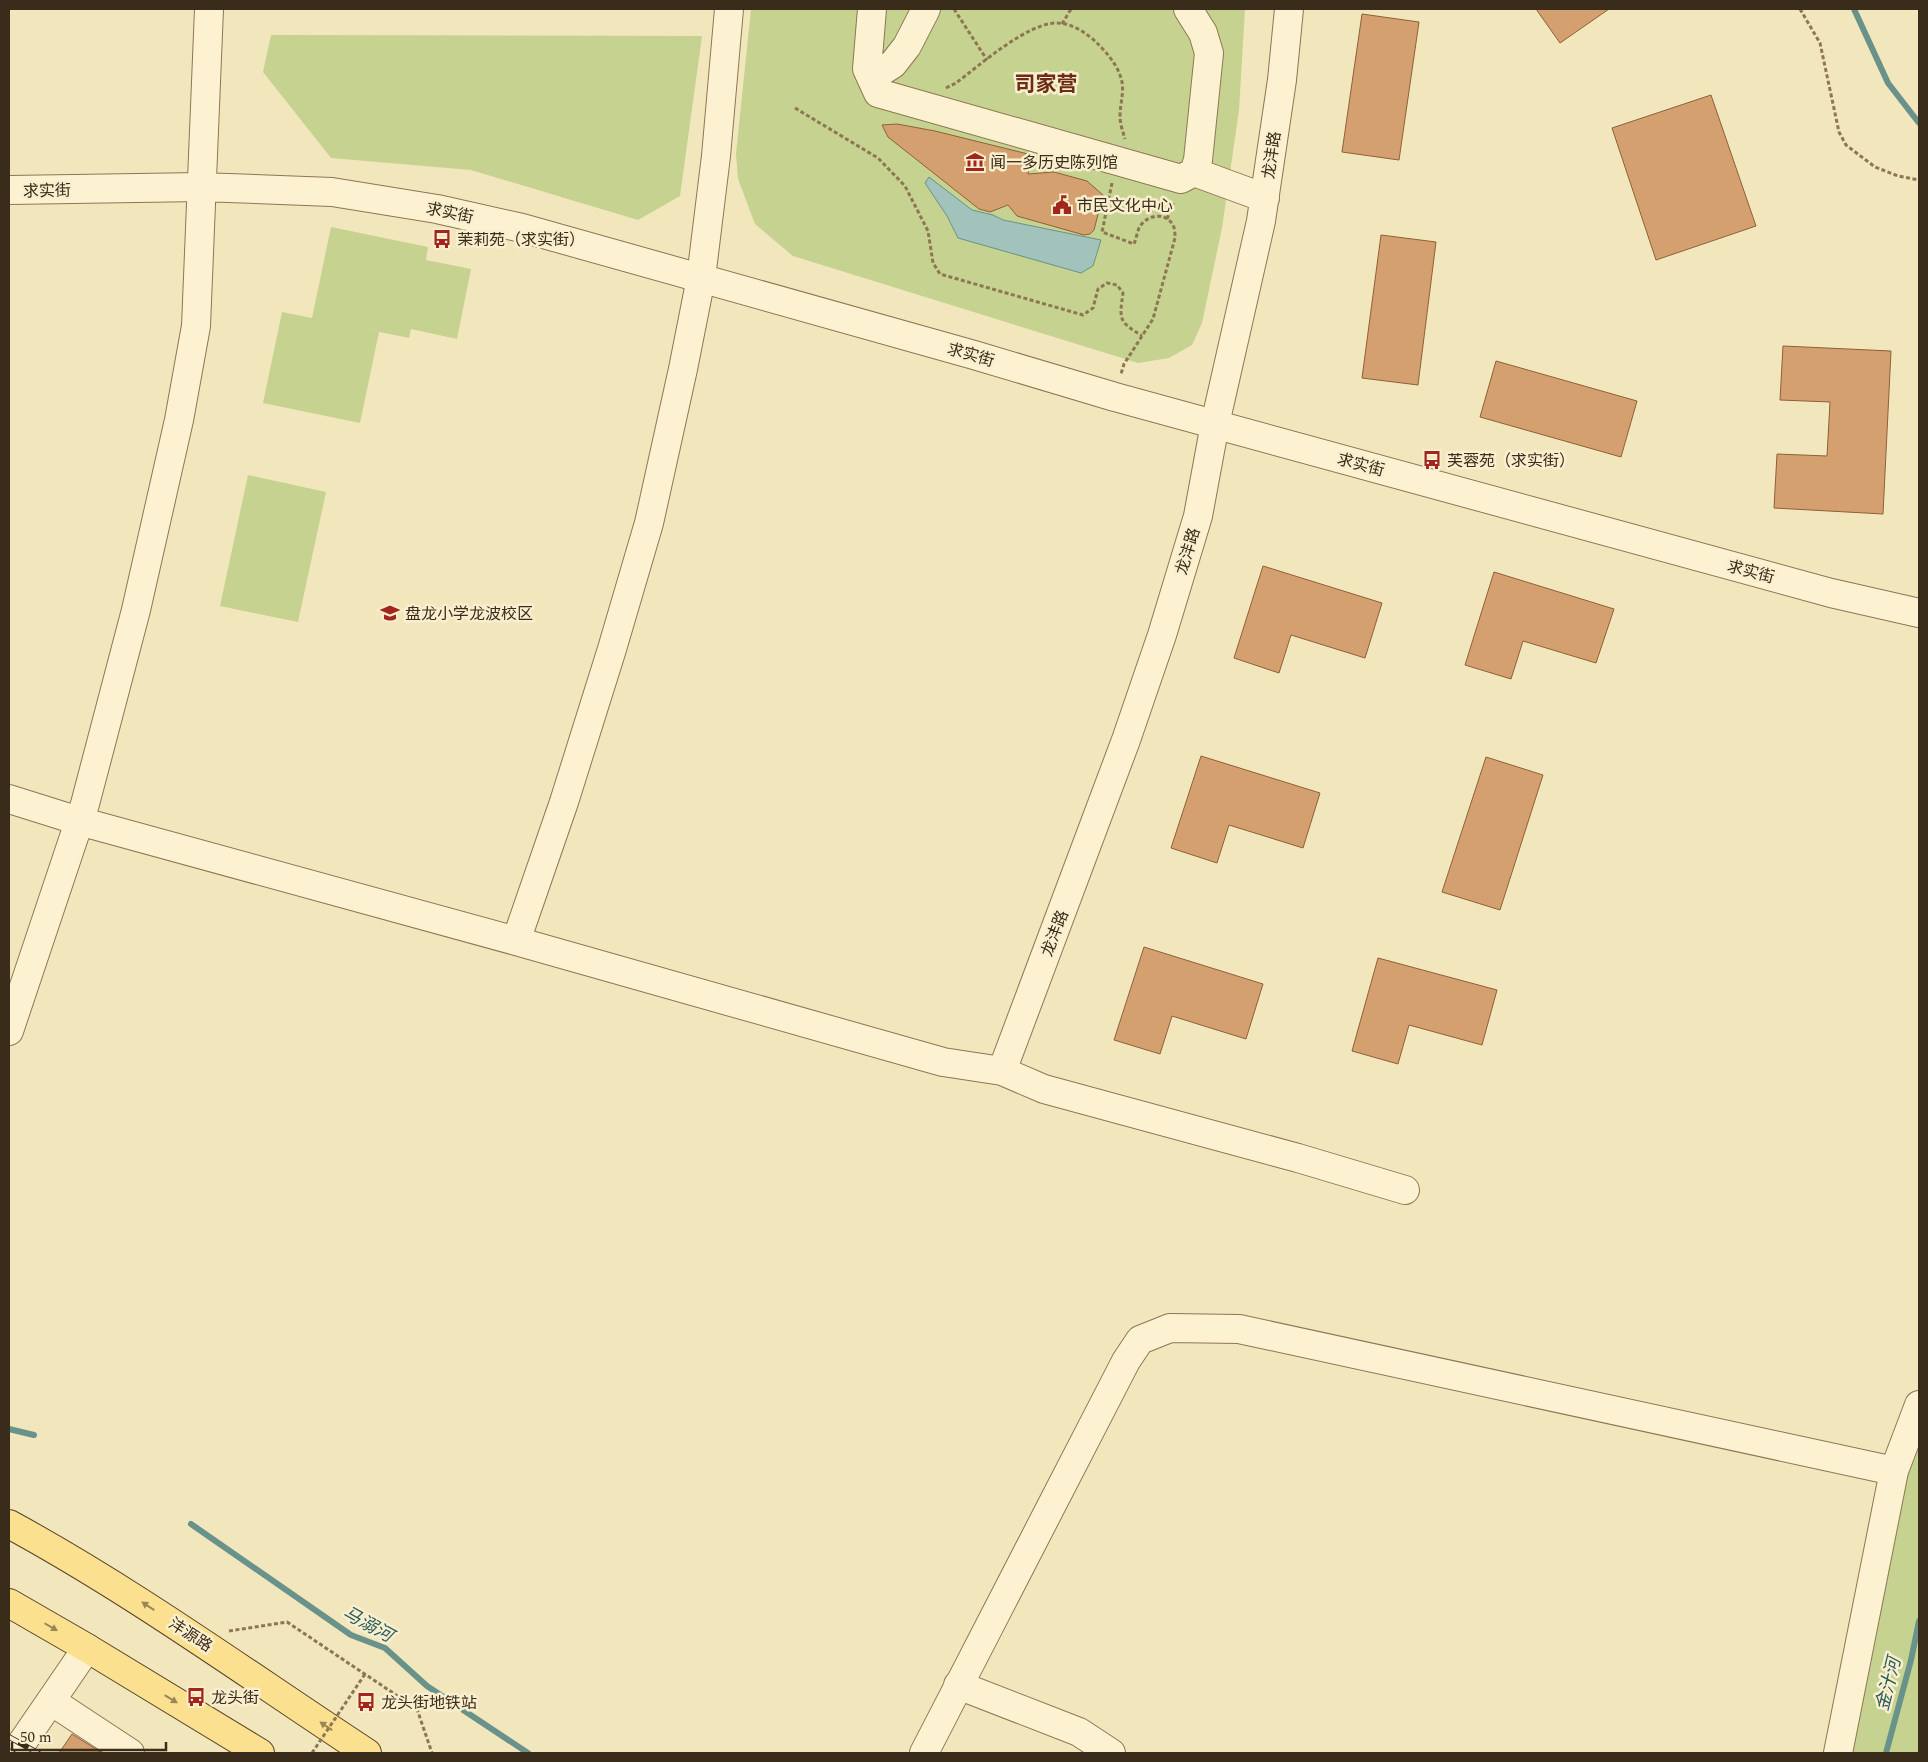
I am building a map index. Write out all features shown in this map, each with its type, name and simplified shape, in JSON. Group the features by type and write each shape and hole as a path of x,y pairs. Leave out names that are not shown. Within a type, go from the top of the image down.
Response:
{"main road":[{"name":"沣源路","path":"9,1524 107,1580 367,1753"},
{"path":"9,1603 260,1753"}],"street":[{"path":"9,1031 79,822 136,610 179,420 196,326 209,9"},
{"path":"516,942 612,649 649,523 701,278 716,156 729,9"},
{"path":"872,9 867,68 878,93 1181,179 1194,172 1198,160 1210,53 1203,32 1188,9"},
{"path":"871,78 893,64 907,46 926,9"},
{"name":"龙沣路","path":"1002,1071 1126,740 1162,635 1198,516 1215,424 1261,221 1282,80 1289,9"},
{"path":"1194,172 1265,198"},
{"name":"求实街","path":"9,190 201,187 332,192 437,209 522,228 1115,397 1831,592 1919,613"},
{"path":"9,799 79,822 944,1062 1002,1071 1044,1089 1298,1158 1405,1190"},
{"path":"924,1753 1126,1361 1140,1340 1170,1328 1239,1329 1894,1470"},
{"path":"1838,1753 1894,1470 1919,1405"},
{"path":"15,1753 87,1648"},
{"path":"958,1685 1079,1732 1111,1753"},
{"path":"51,1700 130,1753"}],"path":[{"path":"954,9 987,60"},
{"path":"1062,24 1071,9"},
{"path":"1800,9 1820,43 1840,132 1846,145 1875,167 1898,176 1919,180"},
{"path":"914,103 956,83 1016,38 1038,28 1058,22 1074,27 1091,36 1106,52 1117,68 1122,83 1120,118 1126,163 1102,232 1134,244 1140,226 1149,217 1159,216 1167,219 1173,226 1175,238 1153,319 1124,364 1115,397"},
{"path":"795,108 878,158 906,186 928,231 932,263 940,274 1083,315 1092,308 1098,288 1107,283 1118,285 1124,294 1120,314 1124,324 1142,336"},
{"path":"195,1637 287,1622 417,1709 432,1753"},
{"path":"312,1753 365,1674"}],"green space":[{"path":"751,9 1245,9 1239,110 1222,228 1202,323 1192,345 1169,358 1138,363 793,256 755,224 738,179 736,154"},
{"path":"271,35 702,36 680,196 638,220 471,170 331,158 263,72"},
{"path":"331,227 428,247 426,260 471,269 457,339 411,329 409,338 345,325 379,332 360,423 263,403 282,312 312,318"},
{"path":"248,475 326,492 298,622 220,606"},
{"path":"1919,1428 1919,1753 1851,1753 1915,1438"}],"water":[{"path":"929,177 972,210 993,215 1003,220 1101,240 1093,266 1081,273 958,238 947,216 925,183"}],"building":[{"path":"1536,9 1609,9 1560,43"},
{"path":"1362,14 1419,22 1399,160 1342,152"},
{"path":"1711,95 1756,226 1656,260 1612,128"},
{"path":"897,124 935,131 1032,155 1028,174 1054,172 1087,181 1103,195 1094,230 1090,234 1084,235 1017,216 1008,205 990,212 979,209 888,137 882,125"},
{"path":"1381,235 1436,242 1418,385 1362,378"},
{"path":"1783,346 1891,351 1883,514 1774,508 1777,454 1827,456 1830,402 1780,400"},
{"path":"1496,361 1637,401 1621,457 1480,417"},
{"path":"1263,566 1382,603 1365,658 1291,635 1279,673 1234,658"},
{"path":"1494,572 1614,609 1596,663 1523,641 1511,679 1465,665"},
{"path":"1201,756 1320,793 1303,848 1229,825 1217,863 1171,848"},
{"path":"1486,757 1543,775 1500,910 1442,892"},
{"path":"1144,947 1263,984 1246,1039 1172,1016 1160,1054 1114,1040"},
{"path":"1378,958 1497,990 1482,1045 1409,1025 1398,1064 1352,1051"},
{"path":"72,1734 102,1753 59,1753"}],"waterway":[{"name":"金汁河","path":"1854,9 1888,83 1919,123"},
{"name":"马溺河","path":"9,1429 34,1435"},
{"name":"马溺河","path":"191,1524 351,1635 385,1648 427,1686 528,1753"},
{"name":"金汁河","path":"1886,1753 1911,1660 1919,1621"}],"railway":[{"path":"9,1737 38,1753"},
{"path":"9,1751 13,1753"}],"place":[{"name":"闻一多历史陈列馆","path":"975,162"},
{"name":"市民文化中心","path":"1062,205"},
{"name":"茉莉苑（求实街）","path":"442,239"},
{"name":"芙蓉苑（求实街）","path":"1432,460"},
{"name":"盘龙小学龙波校区","path":"390,613"},
{"name":"龙头街","path":"196,1697"},
{"name":"龙头街地铁站","path":"366,1702"}],"district":[{"name":"司家营","path":"1046,84"}]}
